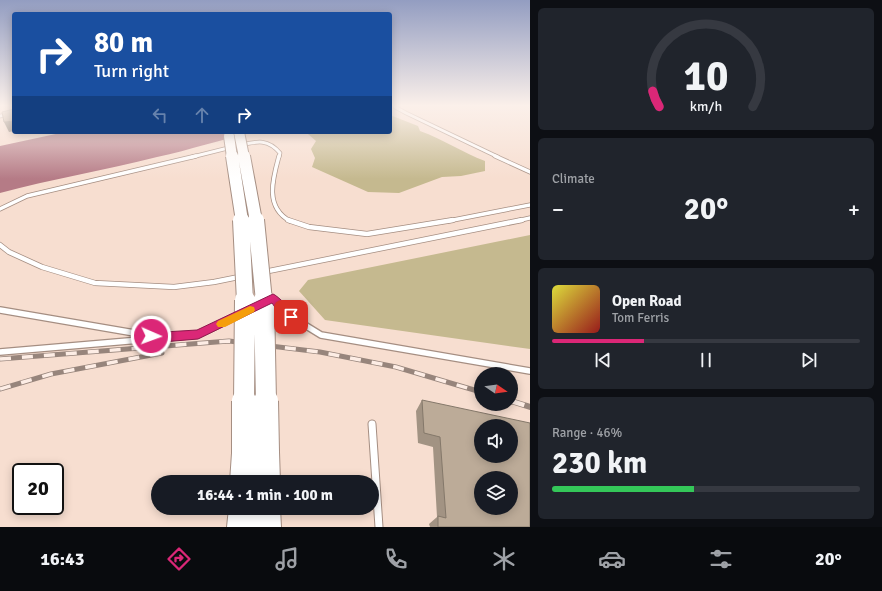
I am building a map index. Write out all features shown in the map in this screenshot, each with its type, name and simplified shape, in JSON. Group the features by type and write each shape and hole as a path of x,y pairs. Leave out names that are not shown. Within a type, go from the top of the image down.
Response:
{"highway":[{"path":"229,134 242,224 256,452 264,475"},
{"path":"239,134 258,237 264,317 256,452 246,475"},
{"path":"241,527 242,515"},
{"path":"267,515 267,527"}],"lane":[{"path":"441,130 530,172"},
{"path":"0,209 27,196 257,141 274,145 280,153 272,183 274,204 288,220 309,227 367,234 399,230 530,205"},
{"path":"0,244 9,252 42,267 96,283 174,287 214,282 530,218"},
{"path":"259,305 273,298 282,310 300,324 321,335 530,371"},
{"path":"0,352 198,335 252,309"},
{"path":"0,310 162,337"},
{"path":"372,424 380,527"}],"shaded area":[{"path":"392,130 419,130 485,161 485,171 461,176 442,177 399,193 368,192 312,167 315,158 311,149 316,141 308,134 392,134"},
{"path":"56,134 247,134 169,154 0,193 0,146"},
{"path":"530,235 530,349 325,320 299,291 308,280"}],"building":[{"path":"422,400 511,419 474,419 474,463 518,463 518,420 530,423 530,527 438,527 438,516 446,518 440,437 424,433"}],"railway":[{"path":"0,359 229,341 320,352 396,367 474,390"},
{"path":"0,389 51,374 162,353"},
{"path":"518,403 530,407"}],"slow traffic":[{"path":"222,324 250,310"}],"route":[{"path":"151,336 162,337 198,335 273,298 282,310 291,317"}]}
